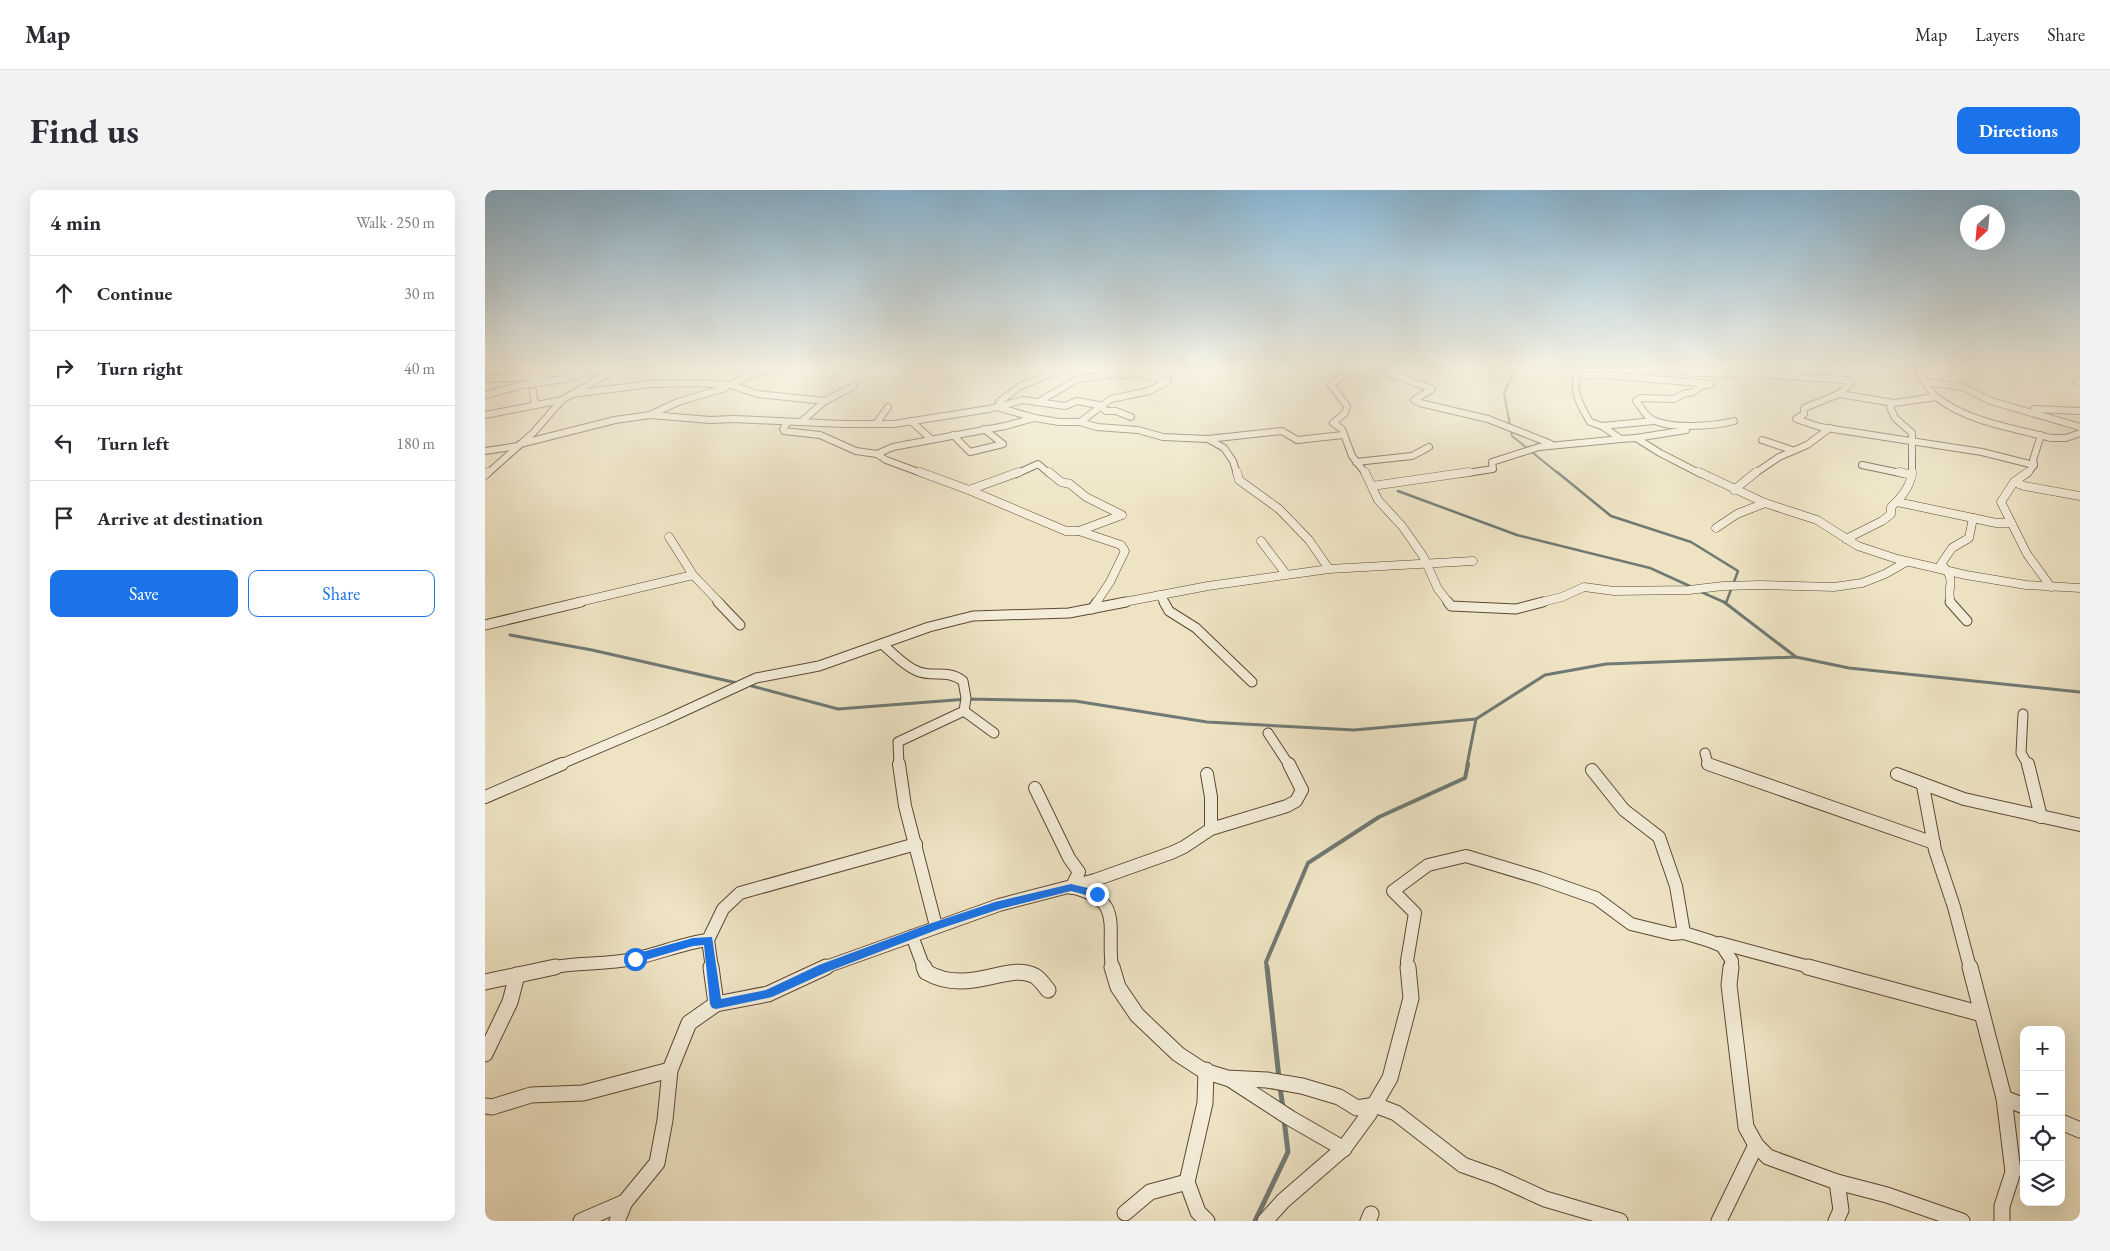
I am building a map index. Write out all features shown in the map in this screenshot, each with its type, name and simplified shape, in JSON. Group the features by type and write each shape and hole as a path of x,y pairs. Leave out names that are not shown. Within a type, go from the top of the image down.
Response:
{"street":[{"path":"485,475 519,445 546,417"},
{"path":"485,451 519,445 607,422 637,417"},
{"path":"675,417 710,420 894,424 938,417"},
{"path":"801,422 807,417"},
{"path":"876,424 881,417"},
{"path":"1080,422 1087,417"},
{"path":"1340,417 1333,423 1342,429 1356,462 1368,476 1378,500 1402,526 1423,556 1439,589 1451,606 1516,609 1562,597 1585,587 1614,590 1689,590 1723,586 1805,584 1834,587 1862,583 1885,574 1906,562"},
{"path":"1481,417 1509,426 1551,444"},
{"path":"1587,417 1590,422 1602,426 1621,439"},
{"path":"1650,417 1654,421"},
{"path":"1799,417 1796,419 1830,428 1982,452 2034,465"},
{"path":"1846,539 1882,521 1891,514 1891,507 1897,502 1911,482 1912,433 1895,417"},
{"path":"1975,417 2041,436 2080,441"},
{"path":"2047,417 2080,427"},
{"path":"877,454 893,447 1005,426 1035,418 1059,422 1080,422 1097,427 1137,430 1163,437 1208,439 1282,431 1297,440 1343,435"},
{"path":"1602,426 1630,425 1654,421 1675,424 1725,424 1734,421"},
{"path":"788,422 783,429 784,431 820,435 856,451 877,454 886,460 969,490 1066,531 1079,531 1121,545 1125,551 1110,582 1092,609"},
{"path":"911,422 921,426 926,436 931,439"},
{"path":"1734,490 1759,470 1792,450 1807,445 1830,428"},
{"path":"953,435 970,452 1003,444 984,429"},
{"path":"1372,486 1493,469 1492,462 1527,448 1551,444 1636,438 1686,430"},
{"path":"2066,438 2080,433"},
{"path":"2041,436 2033,460 2034,465 2027,474 2014,482 2001,502 2027,554 2051,587"},
{"path":"1636,438 1660,453 1734,490 1765,503 1817,520 1858,546 1906,562 2026,585 2080,588"},
{"path":"1208,439 1224,448 1233,461 1239,480 1279,509 1309,540 1329,568"},
{"path":"1762,440 1792,450"},
{"path":"1356,462 1412,456 1429,447"},
{"path":"969,490 1038,464 1061,482 1070,484 1074,491 1109,506 1123,515 1079,531"},
{"path":"1862,464 1912,475"},
{"path":"2014,482 2024,486 2080,496"},
{"path":"1897,502 1947,511 1996,523 2011,523"},
{"path":"1716,528 1737,514 1765,503"},
{"path":"1967,621 1961,612 1949,602 1951,582 1947,570 1941,564 1952,548 1969,538 1973,518"},
{"path":"669,537 693,575 740,625"},
{"path":"1261,541 1286,574"},
{"path":"485,797 665,720 756,678 819,666 929,627 973,616 1061,614 1159,595 1329,568 1473,560"},
{"path":"485,625 693,575"},
{"path":"1159,595 1169,611 1196,628 1252,682"},
{"path":"882,644 918,672 944,673 958,677 963,681 965,703 994,733"},
{"path":"936,926 916,844 910,828 899,780 896,752 898,742 944,723 965,703"},
{"path":"2023,714 2021,753 2027,762 2041,816"},
{"path":"617,1221 625,1202 657,1163 665,1120 670,1070 689,1023 716,1004 768,994 823,968 936,926 1032,895 1071,888 1171,853 1184,847 1211,829 1296,801 1302,790 1285,758 1268,733"},
{"path":"1705,753 1708,764 1934,842"},
{"path":"1592,770 1624,810 1659,837 1676,886 1684,933"},
{"path":"1207,774 1211,798 1211,829"},
{"path":"1897,774 1923,786 1991,805 2080,825"},
{"path":"1923,786 1934,842 2004,1098 2013,1172 2006,1189 2002,1221"},
{"path":"1035,788 1069,858 1079,872 1071,888"},
{"path":"716,1004 708,940 723,909 740,893 916,844"},
{"path":"1265,1221 1288,1196 1305,1184 1344,1149 1375,1105 1382,1088 1390,1078 1411,998 1407,961 1415,914 1393,891 1428,865 1466,856 1539,878 1596,898 1631,924 1672,934 1684,933 1982,1014"},
{"path":"1071,888 1097,894 1105,902 1111,925 1113,973 1117,985 1142,1021 1188,1064 1207,1070 1214,1075 1229,1078 1268,1080 1307,1086 1350,1102 1357,1108 1375,1105 1395,1113 1463,1165 1497,1177 1545,1198 1620,1221"},
{"path":"912,936 920,952 926,972 944,981 970,982 1015,974 1028,974 1036,976 1048,990"},
{"path":"485,982 563,965 605,964 635,959 693,942 708,940"},
{"path":"1710,941 1722,946 1732,962 1729,985 1746,1127 1756,1145 1768,1157 1837,1182 1887,1195 1963,1221"},
{"path":"485,1054 510,1002 517,975"},
{"path":"485,1106 492,1107 531,1095 583,1093 670,1070"},
{"path":"1207,1070 1205,1103 1187,1182 1198,1212 1207,1221"},
{"path":"1229,1078 1290,1118 1344,1149"},
{"path":"2004,1098 2020,1104"},
{"path":"2065,1124 2080,1130"},
{"path":"1719,1221 1756,1145"},
{"path":"1125,1213 1150,1192 1187,1182"},
{"path":"1836,1221 1841,1210 1837,1182"},
{"path":"581,1221 625,1202"}],"waterway":[{"path":"1508,417 1512,436 1559,474"},
{"path":"1557,472 1611,516 1691,542 1738,571 1726,603 1724,602"},
{"path":"1398,491 1517,535 1650,568 1694,588"},
{"path":"1699,591 1724,602"},
{"path":"1724,602 1796,657"},
{"path":"510,635 592,650 737,683"},
{"path":"1476,719 1545,675 1606,664 1796,657"},
{"path":"1796,657 1849,668 2080,692"},
{"path":"748,685 838,709 968,699 1075,701 1207,722 1354,730 1476,719"},
{"path":"1467,765 1476,719"},
{"path":"1267,968 1266,962 1308,863 1379,817 1465,778 1468,764"},
{"path":"1267,967 1279,1078"},
{"path":"1280,1087 1283,1108"},
{"path":"1255,1221 1288,1152 1284,1119"}],"route":[{"path":"635,959 693,942 708,940 716,1004 768,994 823,968 865,952 985,909 1032,895 1071,888 1087,890 1097,894"}]}
